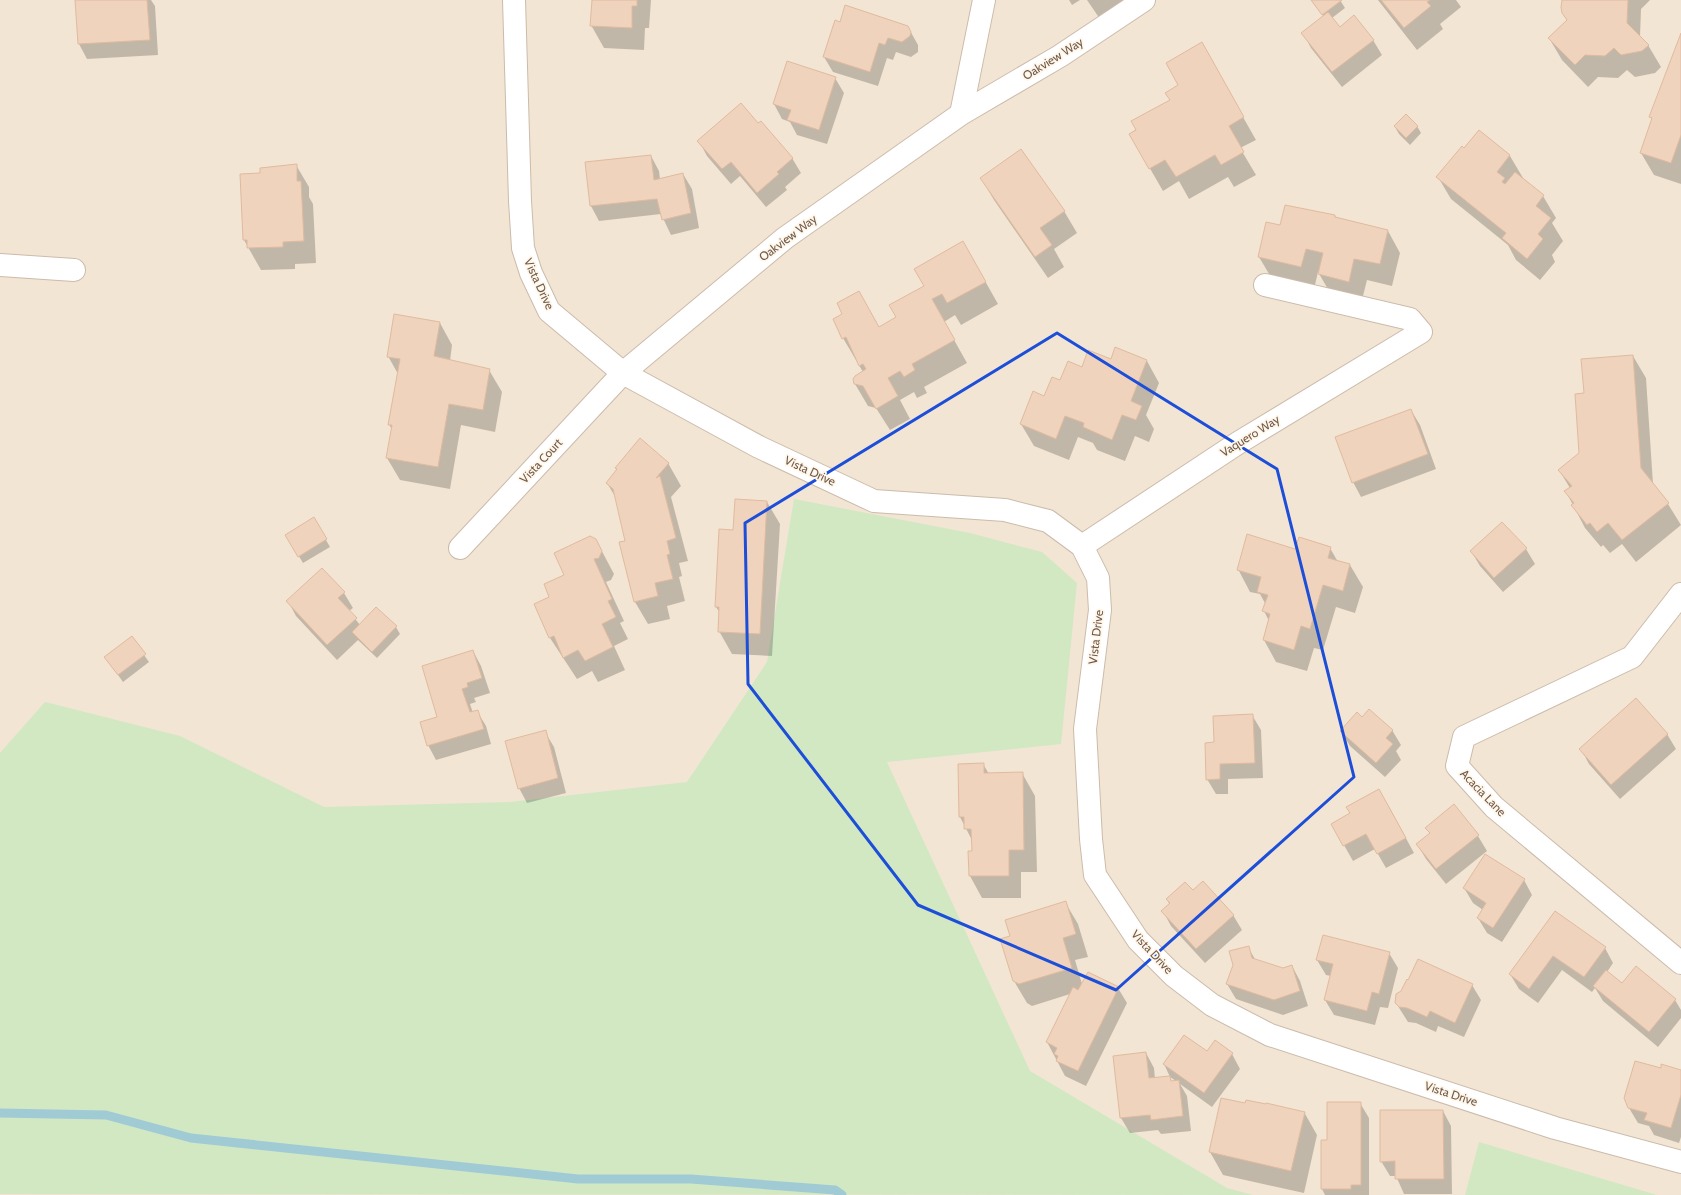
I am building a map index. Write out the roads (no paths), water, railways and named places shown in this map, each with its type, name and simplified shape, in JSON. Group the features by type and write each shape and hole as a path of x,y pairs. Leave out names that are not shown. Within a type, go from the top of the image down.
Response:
{"street":[{"name":"Vista Drive","path":"514,0 520,201 523,248 531,273 549,311 623,373 759,447 874,501 1005,510 1048,521 1082,546 1098,578 1100,610 1084,729 1092,854 1095,875 1138,940 1174,976 1212,1005 1270,1035 1555,1128 1681,1162"},
{"path":"961,114 984,0"},
{"name":"Oakview Way","path":"623,373 785,238 961,114 1060,56 1144,0"},
{"path":"0,265 74,270"},
{"name":"Vaquero Way","path":"1082,546 1238,443 1421,332 1410,319 1264,285"},
{"name":"Vista Court","path":"460,548 623,373"},
{"name":"Acacia Lane","path":"1681,594 1632,657 1464,737 1457,766 1494,807 1681,963"}],"waterway":[{"path":"0,1113 106,1115 191,1138 578,1179 691,1179 835,1190 842,1195"}]}
